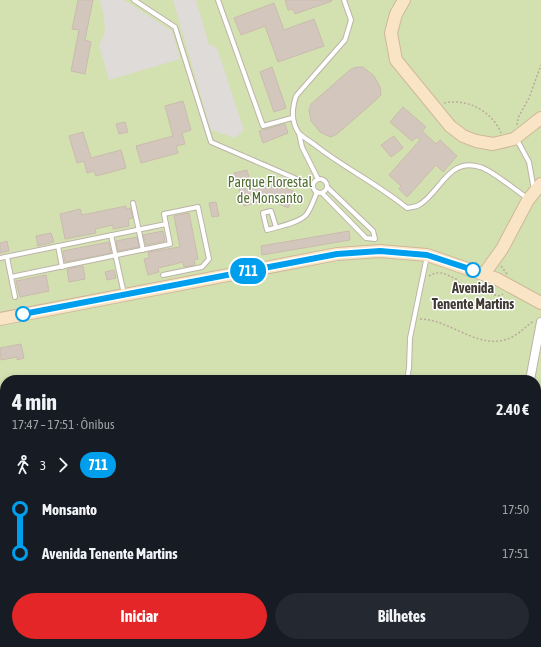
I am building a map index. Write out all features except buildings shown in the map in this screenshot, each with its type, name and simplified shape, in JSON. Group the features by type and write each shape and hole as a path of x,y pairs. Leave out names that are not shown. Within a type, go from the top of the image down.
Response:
{"street":[{"path":"404,0 396,14 391,33 392,47 396,60 450,126 463,136 476,141 493,144 516,134 541,118"},
{"path":"484,274 502,249 535,192"},
{"path":"0,319 337,254 380,251 427,255 484,274 541,303"},
{"path":"531,375 539,320"}],"lane":[{"path":"134,0 175,27 211,142 313,185 314,189 317,192 322,193 366,238 375,239"},
{"path":"218,0 263,126 292,118"},
{"path":"318,179 302,147 299,133 292,118 292,107 296,96 345,40 352,20 344,0"},
{"path":"299,133 323,151 391,195 407,208 418,206 431,195 450,171 465,165 481,167 535,192"},
{"path":"516,134 528,162 535,192"},
{"path":"313,185 318,179"},
{"path":"318,179 322,179 326,182 327,187 373,231 375,239 379,244 380,251"},
{"path":"322,193 326,191 327,187"},
{"path":"276,227 271,211 263,213 267,230 301,220 307,215 317,192"},
{"path":"133,203 143,250"},
{"path":"11,277 170,244 164,214 198,207 209,258 202,267 163,275"},
{"path":"0,258 166,224"},
{"path":"111,235 124,294"},
{"path":"58,246 62,267"},
{"path":"408,375 410,338 427,255"},
{"path":"7,257 15,297"}],"path":[{"path":"516,134 518,118 529,98 541,65"},
{"path":"442,104 457,102 477,107 494,120 503,138"},
{"path":"422,280 435,273 443,273 456,279 464,288 500,296 506,293"},
{"path":"414,319 434,321 469,336 496,342 512,337 539,320"}],"green space":[{"name":"Parque Florestal de Monsanto","path":"0,0 541,0 541,375 0,375"}],"shaded area":[{"path":"100,0 124,0 172,31 180,59 109,80 99,45 105,32 104,16"},
{"path":"173,0 196,0 209,44 217,48 244,130 235,138 211,130"}],"bus line":[{"name":"711","path":"23,314 337,254 357,252 380,251 427,255 473,270"}],"place":[{"name":"Avenida Tenente Martins","path":"473,270"}]}
